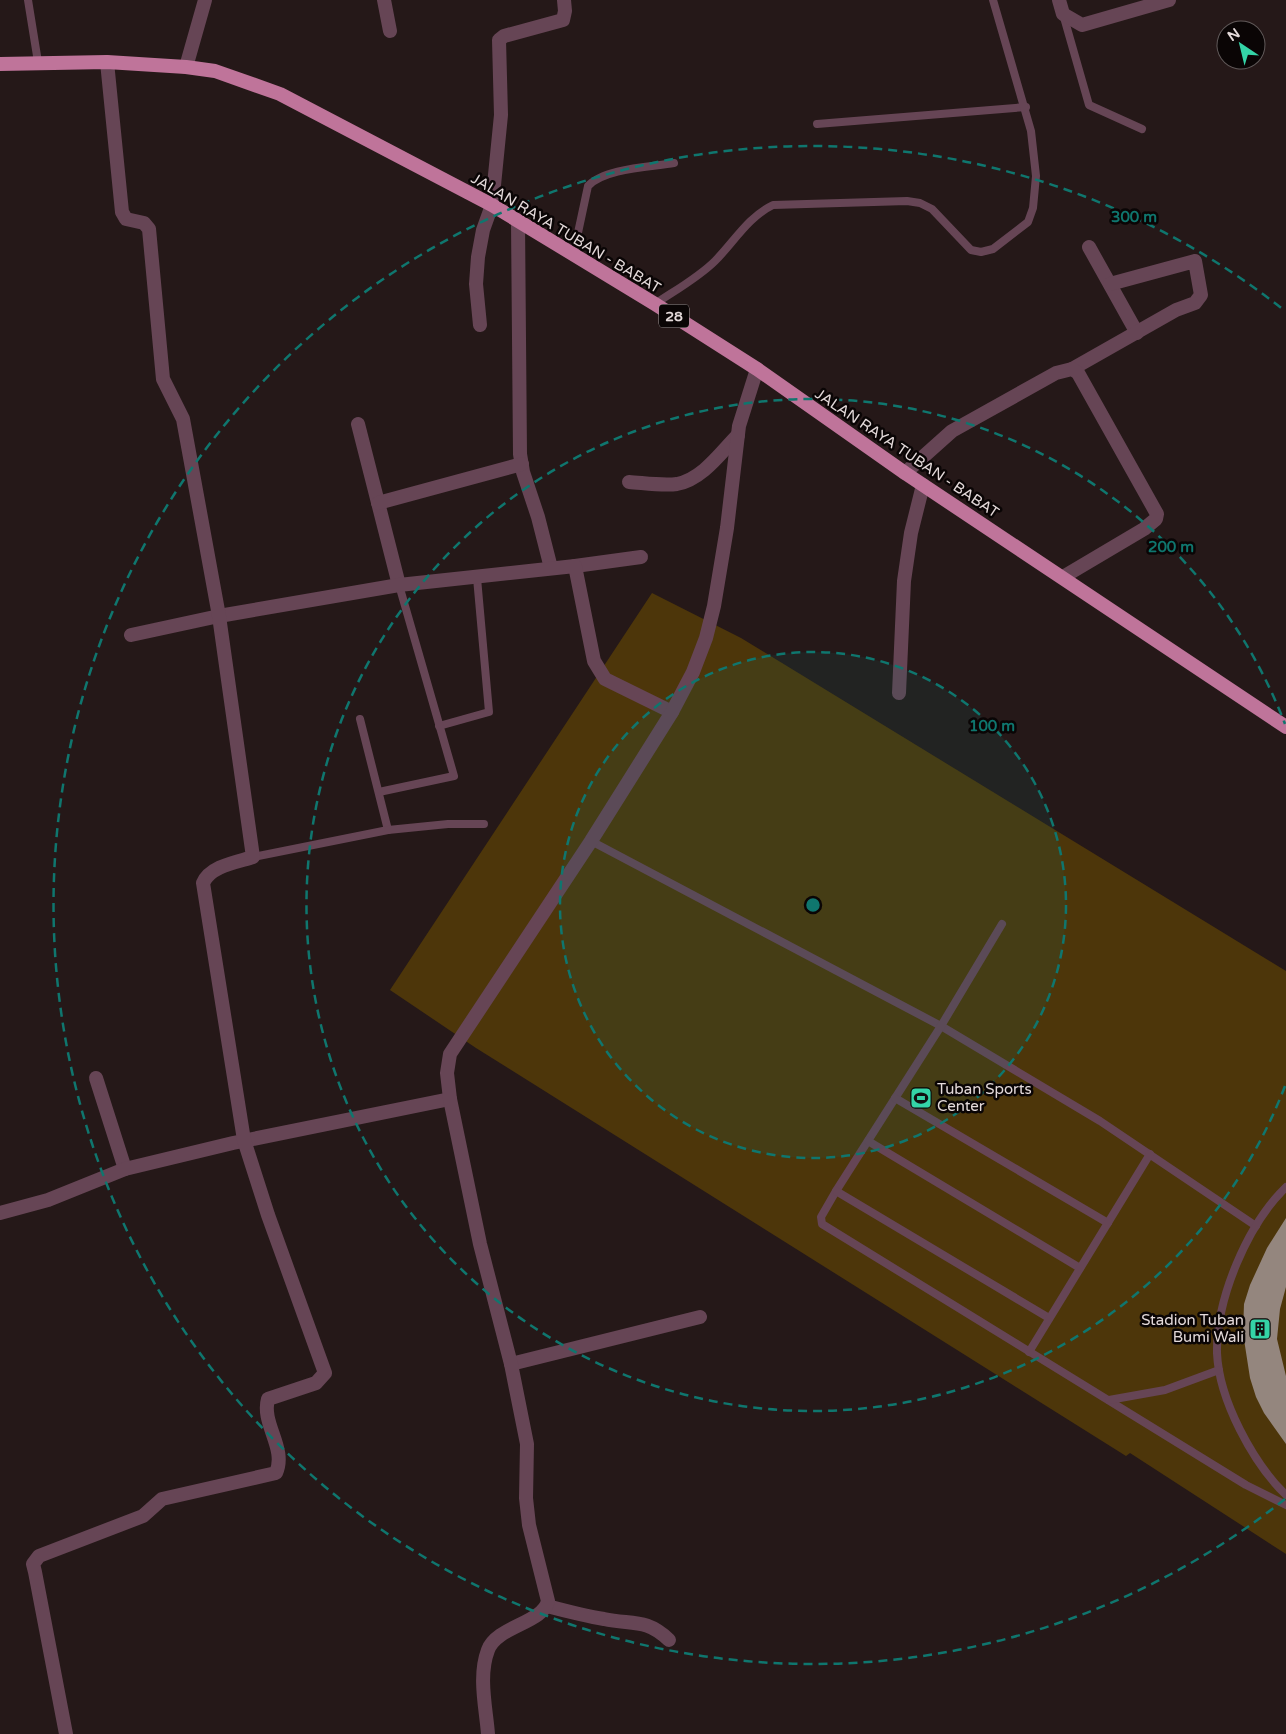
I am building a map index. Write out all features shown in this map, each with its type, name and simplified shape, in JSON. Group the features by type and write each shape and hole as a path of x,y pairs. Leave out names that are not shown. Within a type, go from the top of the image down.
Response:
{"highway":[{"name":"JALAN RAYA TUBAN - BABAT","path":"0,64 107,62 186,67 215,71 280,94 492,205 573,256 655,304 757,369 905,474 1286,726"}],"street":[{"path":"186,67 205,0"},
{"path":"384,0 390,31"},
{"path":"480,325 476,284 478,256 483,230 492,205 501,115 498,40 504,36 563,20 565,11 564,0"},
{"path":"1059,0 1064,14 1082,25 1170,0"},
{"path":"66,1734 33,1564 39,1556 143,1516 162,1499 276,1473 280,1465 280,1456 265,1409 268,1399 316,1383 325,1373 268,1215 244,1140 203,883 206,876 212,871 253,857 219,616 183,419 163,379 149,229 144,223 126,219 122,212 107,62"},
{"path":"518,222 522,464 551,568"},
{"path":"1089,247 1137,333"},
{"path":"905,474 952,431 1056,373 1072,369 1199,300 1201,291 1195,261 1110,284"},
{"path":"547,1606 548,1594 529,1525 526,1498 527,1444 511,1364 480,1244 450,1099 447,1073 450,1054 591,841 672,712 693,672 706,638 727,528 742,409 757,369"},
{"path":"1063,577 1144,529 1156,519 1157,514 1078,373 1072,369"},
{"path":"358,424 399,585"},
{"path":"629,482 677,484 702,472 738,435"},
{"path":"378,503 522,464"},
{"path":"899,693 904,580 911,534 923,485"},
{"path":"131,635 219,616 399,585 477,578 641,557"},
{"path":"575,566 594,661 601,674 605,679 672,712"},
{"path":"96,1078 125,1169"},
{"path":"0,1213 48,1200 125,1169 244,1140 450,1099"},
{"path":"511,1364 700,1317"},
{"path":"488,1734 483,1681 487,1652 499,1636 547,1606 607,1620 639,1622 653,1627 669,1640"}],"lane":[{"path":"28,0 38,62"},
{"path":"655,304 713,263 750,221 761,211 773,205 920,203 932,209 971,250 981,252 993,248 1028,222 1033,208 1036,176 1031,130 1026,107 993,0"},
{"path":"1064,14 1089,105 1142,129"},
{"path":"817,124 1026,107"},
{"path":"573,256 588,186 594,179 606,175 674,163"},
{"path":"440,726 489,712 477,578"},
{"path":"379,792 454,776 399,585"},
{"path":"360,719 388,830"},
{"path":"253,857 388,830 448,824 484,824"},
{"path":"591,841 942,1026 1150,1154 1256,1226"},
{"path":"1002,924 942,1026 836,1190 821,1217 825,1227 1246,1485 1286,1505"},
{"path":"895,1098 1108,1223"},
{"path":"868,1141 1080,1268"},
{"path":"1029,1352 1150,1154"},
{"path":"1286,1187 1256,1226 1237,1265 1218,1334 1219,1370 1233,1414 1245,1439 1267,1473 1286,1496"},
{"path":"836,1190 1049,1318"},
{"path":"1108,1400 1165,1390 1219,1370"}],"shaded area":[{"name":"Tuban Sports Center","path":"652,593 741,638 1286,971 1286,1554 1130,1453 1126,1456 476,1048 390,990"}],"building":[{"name":"Stadion Tuban Bumi Wali","path":"1286,1218 1286,1287 1280,1309 1277,1339 1286,1376 1286,1444 1264,1413 1256,1397 1250,1378 1243,1333 1244,1304 1250,1285 1267,1248"}],"place":[{"name":"Tuban Sports Center","path":"921,1098"},
{"name":"Stadion Tuban Bumi Wali","path":"1260,1329"}]}
